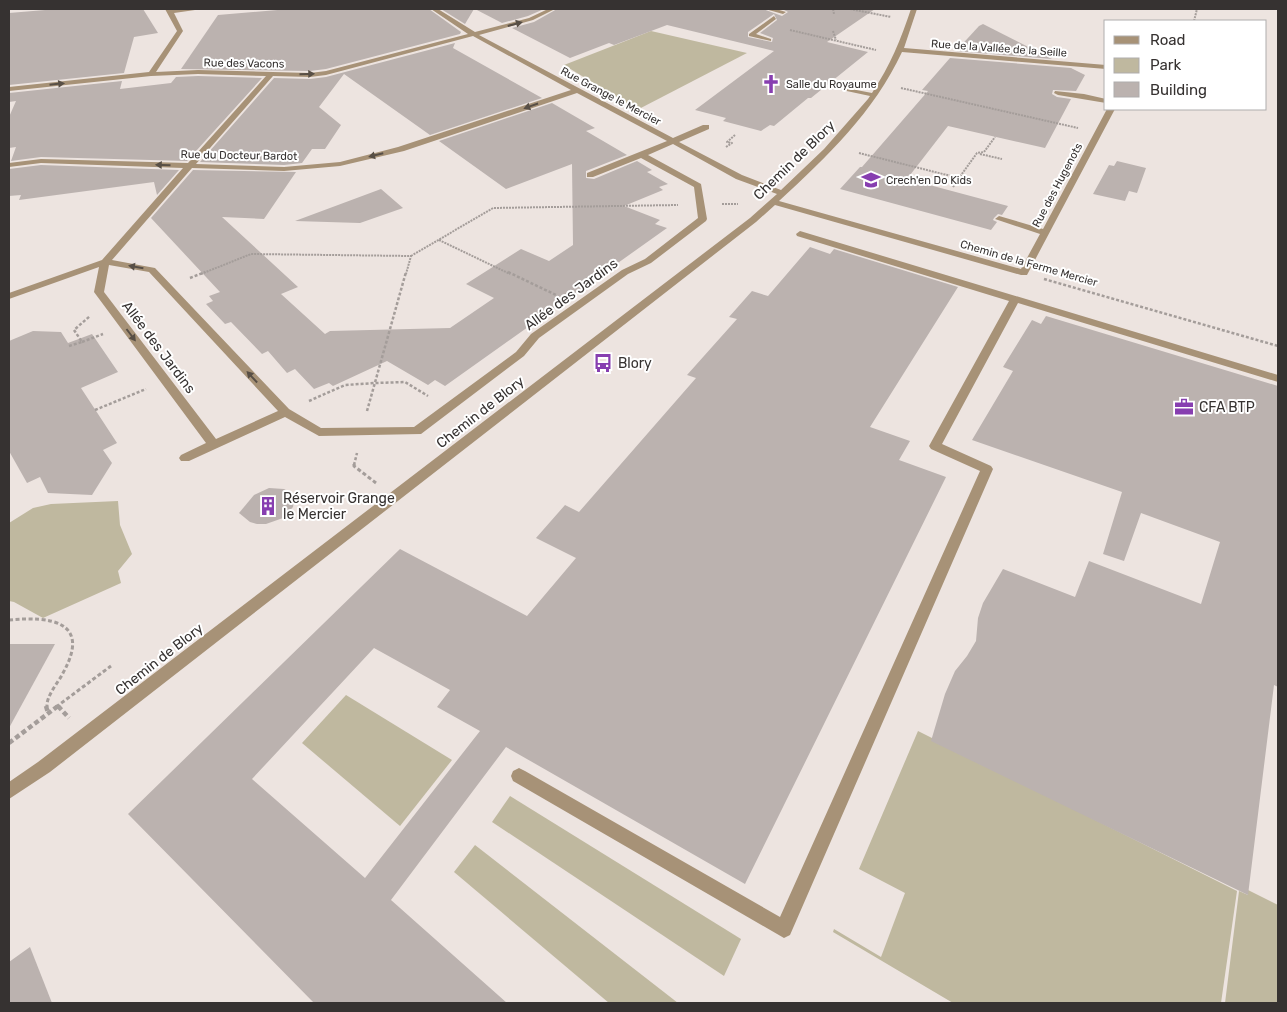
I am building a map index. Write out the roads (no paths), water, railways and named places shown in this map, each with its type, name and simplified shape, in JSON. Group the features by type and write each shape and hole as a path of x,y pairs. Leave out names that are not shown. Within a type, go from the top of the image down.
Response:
{"street":[{"path":"151,74 180,31 169,10 199,9"},
{"name":"Rue Grange le Mercier","path":"434,9 476,35 778,197"},
{"name":"Rue des Vacons","path":"9,89 151,74 198,72 326,73 476,35 531,19 552,9"},
{"path":"768,9 783,12"},
{"name":"Chemin de Blory","path":"9,790 44,767 395,497 728,240 778,197 847,131 874,95 899,52 914,9"},
{"path":"769,40 751,35 774,18"},
{"name":"Rue de la Vallée de la Seille","path":"899,52 1104,67"},
{"path":"105,262 271,74"},
{"name":"Rue du Docteur Bardot","path":"9,165 41,162 284,169 340,164 401,149 577,90"},
{"path":"846,90 874,95"},
{"path":"1058,93 1104,101"},
{"name":"Rue des Hugenots","path":"1024,273 1110,110"},
{"path":"590,175 706,127"},
{"name":"Allée des Jardins","path":"9,296 105,262 152,270 286,412 319,432 416,431 520,354 535,336 625,272 648,261 703,219 698,186 642,155"},
{"name":"Chemin de la Ferme Mercier","path":"778,197 1024,273"},
{"path":"998,219 1045,232"},
{"path":"800,234 1278,379"},
{"name":"Allée des Jardins","path":"105,262 99,292 214,445"},
{"path":"519,776 784,929 988,469 935,446 1015,299"},
{"path":"185,458 286,412"}],"place":[{"name":"Salle du Royaume","path":"771,84"},
{"name":"Crech'en Do Kids","path":"871,180"},
{"name":"Blory","path":"603,363"},
{"name":"CFA BTP","path":"1184,407"},
{"name":"Réservoir Grange le Mercier","path":"268,506"}]}
